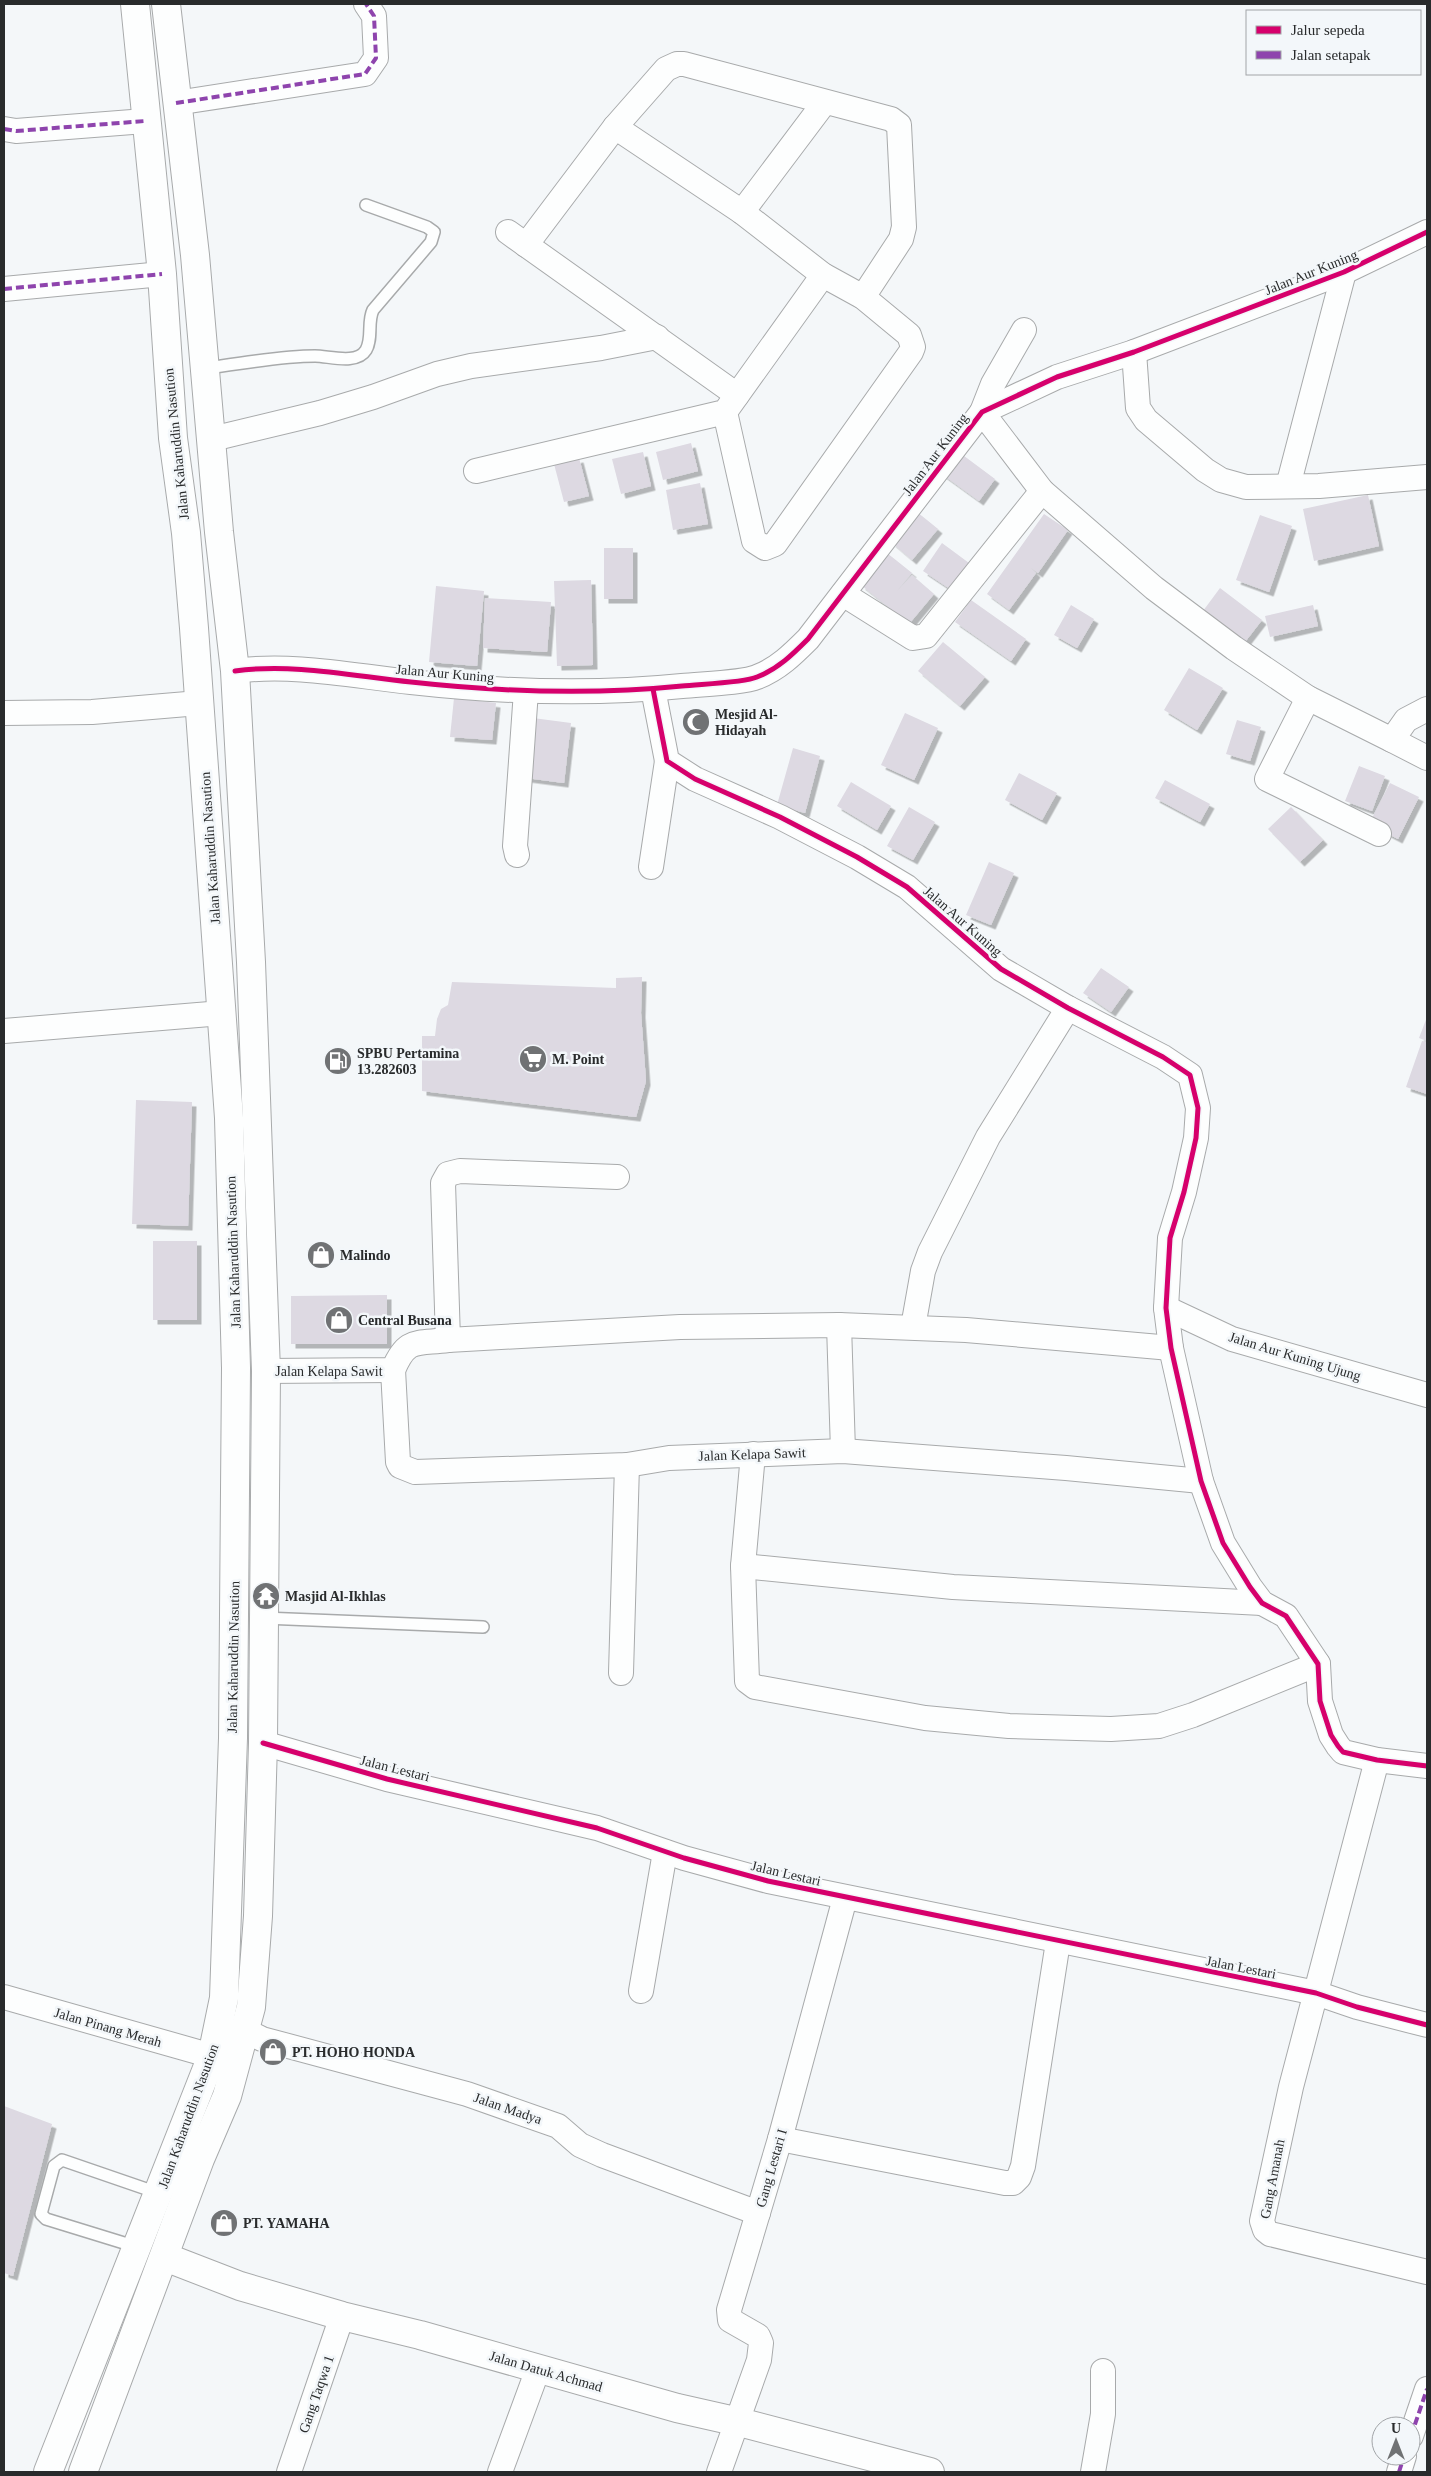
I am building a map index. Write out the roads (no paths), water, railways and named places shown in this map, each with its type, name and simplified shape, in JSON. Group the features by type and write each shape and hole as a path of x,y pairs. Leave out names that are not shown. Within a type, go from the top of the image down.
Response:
{"main road":[{"name":"Jalan Kaharuddin Nasution","path":"48,2472 138,2248 212,2056 224,1998 233,1738 236,1368 231,1190 222,1013 186,533 173,438 162,274 145,121 135,4"},
{"name":"Jalan Kaharuddin Nasution","path":"84,2472 108,2402 165,2257 200,2159 228,2096 246,2031 255,1983 263,1743 266,1371 251,962 235,671 218,532 212,439 204,369 195,255 166,4"},
{"path":"231,1190 258,1190"},
{"name":"Jalan Datuk Achmad","path":"165,2257 240,2286 342,2316 420,2335 677,2408 739,2422 930,2472"}],"street":[{"path":"176,102 365,74 376,58 374,16 366,4"},
{"path":"615,127 742,212 823,275 863,297 909,335 913,347 775,544 765,548 754,541 731,404 657,338 517,238 666,69 677,64 891,119 900,129 904,227 901,239 863,297"},
{"path":"742,212 824,102"},
{"path":"4,129 16,131 145,121"},
{"name":"Jalan Aur Kuning","path":"235,671 254,668 362,675 410,682 526,691 653,689 756,678 794,654 982,412 1057,377 1134,352 1344,272 1427,232"},
{"path":"1288,486 1344,272"},
{"path":"4,289 162,274"},
{"path":"476,471 731,404 823,275"},
{"path":"1024,330 993,384 982,412 1042,491 1154,588 1234,648 1308,698 1427,758"},
{"path":"212,439 329,410 445,372 471,366 601,348 657,338"},
{"path":"1134,352 1136,398 1138,408 1146,420 1205,470 1221,480 1246,487 1319,486 1427,477"},
{"path":"842,594 914,638 926,636 1042,491"},
{"path":"651,867 667,761 653,689"},
{"path":"518,855 515,846 526,691"},
{"path":"1308,698 1267,779 1379,834"},
{"path":"4,713 92,712 199,703"},
{"path":"1392,740 1406,720 1427,708"},
{"name":"Jalan Aur Kuning","path":"667,761 695,779 780,817 858,857 907,887 1001,969 1190,1075 1198,1108 1196,1138 1184,1192 1170,1238 1166,1308 1171,1348 1201,1481 1223,1543 1262,1603"},
{"path":"913,1327 923,1271 930,1252 988,1137 1068,1008"},
{"path":"4,1031 222,1013"},
{"path":"448,1340 443,1183 448,1174 460,1171 617,1177"},
{"name":"Jalan Aur Kuning Ujung","path":"1166,1308 1232,1339 1427,1395"},
{"path":"839,1325 842,1451"},
{"name":"Jalan Kelapa Sawit","path":"1171,1348 913,1327 839,1325 680,1327 448,1340 406,1347 401,1352 393,1370 398,1462 406,1469 416,1472 627,1466 669,1458 842,1451 1066,1468 1201,1481"},
{"name":"Jalan Kelapa Sawit","path":"266,1371 393,1370"},
{"path":"753,1454 743,1566 746,1670 747,1681 750,1685 925,1718 1009,1726 1112,1729 1159,1726 1193,1715 1318,1664"},
{"path":"621,1674 627,1466"},
{"path":"743,1566 953,1587 1262,1603 1286,1616 1318,1664 1320,1701 1331,1735 1343,1752 1376,1760 1427,1766"},
{"name":"Jalan Lestari","path":"263,1743 387,1779 597,1828 665,1852 759,1878 845,1898 1058,1942 1316,1993 1357,2007 1427,2025"},
{"path":"1316,1993 1376,1760"},
{"path":"641,1991 665,1852"},
{"name":"Gang Lestari I","path":"739,2422 759,2360 761,2343 758,2336 730,2320 729,2310 780,2139 845,1898"},
{"path":"780,2139 1013,2183 1019,2177 1023,2166 1058,1942"},
{"name":"Gang Amanah","path":"1316,1993 1291,2087 1263,2226 1270,2234 1426,2267"},
{"name":"Jalan Pinang Merah","path":"4,1997 212,2056"},
{"name":"Jalan Madya","path":"246,2031 262,2039 467,2094 534,2117 558,2126 572,2140 602,2156 758,2213"},
{"name":"Gang Taqwa 1","path":"289,2472 342,2316"},
{"path":"500,2472 538,2369"},
{"path":"1093,2472 1103,2414 1103,2371"},
{"path":"1418,2416 1427,2389"},
{"path":"719,2472 739,2422"}],"lane":[{"path":"204,369 316,356 349,358 360,356 366,350 369,340 369,317 373,310 431,242 434,232 427,227 366,205"},
{"path":"264,1618 483,1627"},
{"path":"138,2248 46,2219 40,2214 54,2166 62,2160 159,2193"}],"place":[{"name":"Mesjid Al- Hidayah","path":"696,722"},
{"name":"M. Point","path":"533,1059"},
{"name":"SPBU Pertamina 13.282603","path":"338,1061"},
{"name":"Malindo","path":"321,1255"},
{"name":"Central Busana","path":"339,1320"},
{"name":"Masjid Al-Ikhlas","path":"266,1596"},
{"name":"PT. HOHO HONDA","path":"273,2052"},
{"name":"PT. YAMAHA","path":"224,2223"}]}
